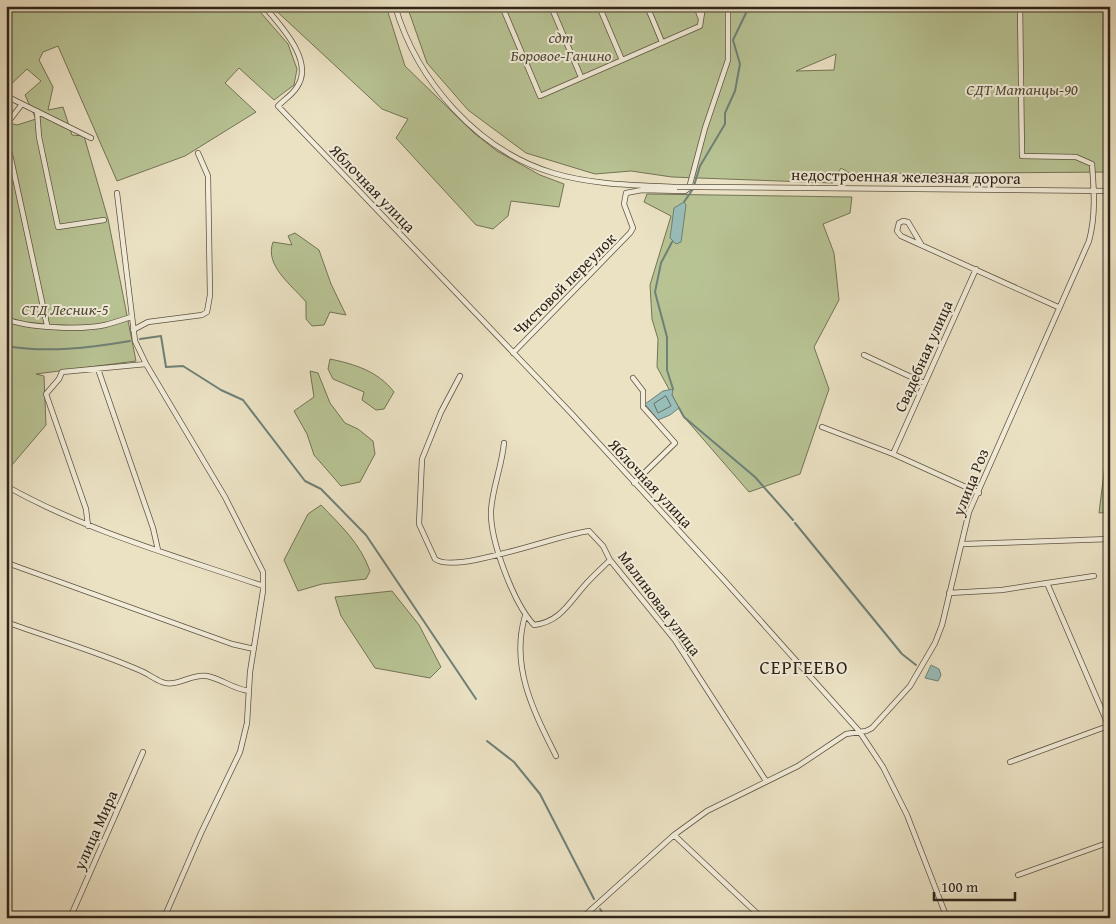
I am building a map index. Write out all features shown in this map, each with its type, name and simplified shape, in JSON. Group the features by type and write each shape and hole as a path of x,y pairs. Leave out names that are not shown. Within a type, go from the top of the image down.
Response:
{"street":[{"name":"Яблочная улица","path":"264,6 293,41 302,64 298,86 278,106 634,483 859,731 883,768 907,815 947,918"},
{"name":"недостроенная железная дорога","path":"395,6 412,49 437,89 462,117 506,152 536,167 568,177 605,183 677,187 1110,191"},
{"path":"502,6 540,96 700,26 703,6"},
{"path":"551,6 581,77"},
{"path":"599,6 622,60"},
{"path":"647,6 662,42"},
{"path":"696,6 702,22"},
{"name":"Чистовой переулок","path":"513,353 634,228 624,204 626,193 642,190 685,191 689,188 705,128 728,60 728,6"},
{"name":"улица Роз","path":"582,918 674,835 707,811 798,766 846,734 866,731 872,728 910,686 935,643 963,544 969,512 979,493 1058,307 1089,241 1092,225 1094,191 1092,164 1084,159 1022,156 1020,6"},
{"path":"6,96 91,138"},
{"path":"6,126 22,104"},
{"path":"37,111 39,137 58,227 104,220"},
{"path":"6,136 48,326"},
{"path":"133,330 148,322 202,316 207,312 210,288 208,176 198,153"},
{"path":"117,193 131,317 139,352 225,497 258,558 263,572 247,723 240,752 228,782 201,834 166,917"},
{"path":"921,244 908,222 903,221 899,224 897,228 899,234 1058,307"},
{"name":"Свадебная улица","path":"893,454 976,269"},
{"path":"6,320 18,324 81,327 104,325 131,317"},
{"path":"864,355 924,383"},
{"path":"88,526 86,509 46,394 59,379 62,372 146,364"},
{"path":"98,369 153,528 158,550"},
{"path":"460,376 441,412 422,459 419,524 435,559 439,562 451,563 498,554"},
{"path":"633,378 643,391 643,407 675,443 634,483"},
{"path":"822,427 893,454 979,493"},
{"path":"504,443 502,462 491,510 498,554 524,616 534,625 544,624 563,613 584,585 610,560"},
{"path":"6,486 46,508 88,526 263,586"},
{"name":"Малиновая улица","path":"498,554 589,531 603,546 610,560 675,640 766,781"},
{"path":"963,544 1110,539"},
{"path":"10,564 232,644 254,649"},
{"path":"950,593 1002,590 1094,576"},
{"path":"1010,762 1109,728 1047,583"},
{"path":"524,616 520,632 523,684 529,702 556,756"},
{"path":"6,622 139,670 164,683 181,681 196,676 206,676 224,682 236,690 249,691"},
{"name":"улица Мира","path":"70,918 143,752"},
{"path":"674,835 762,918"},
{"path":"1018,875 1110,842"}],"green space":[{"name":"СТД Лесник-5","path":"6,6 255,6 288,44 297,69 294,85 274,100 239,68 225,83 256,112 185,156 117,181 58,46 43,52 39,60 53,87 48,110 63,107 72,135 84,136 108,219 136,361 36,374 44,376 46,425 6,472 6,122 17,125 36,119 25,95 41,81 27,69 6,89"},
{"path":"271,6 386,6 405,66 474,133 497,151 540,175 564,184 559,207 511,201 508,216 493,229 476,225 396,138 408,119 382,109"},
{"path":"407,6 1110,6 1110,172 851,174 841,168 833,183 672,177 631,171 595,174 526,153 468,110 427,63","holes":["836,54 834,70 796,71"]},
{"path":"647,194 852,197 850,213 823,224 834,253 839,300 814,347 829,389 800,474 749,492 684,417 657,367 658,339 652,319 650,285 671,216 644,202"},
{"path":"295,233 319,250 331,284 346,315 330,312 324,325 312,326 306,319 306,302 281,275 276,267 271,251 273,242 292,245 288,236"},
{"path":"330,359 365,369 388,385 394,392 384,409 376,410 362,400 364,392 333,379 328,369"},
{"path":"310,371 318,373 330,403 345,423 358,429 373,441 375,454 360,482 341,486 314,455 307,434 294,411 314,397"},
{"path":"1110,424 1110,512 1099,513"},
{"path":"321,505 355,543 370,571 366,579 322,584 298,591 284,560 308,514"},
{"path":"392,591 419,625 441,667 430,678 375,668 341,616 335,597"}],"water":[{"path":"684,202 686,205 681,242 676,244 670,238 674,208"},
{"path":"673,389 672,395 679,408 670,415 658,420 645,404 663,391"},
{"path":"931,665 939,669 941,675 938,681 925,678"}],"waterway":[{"path":"684,202 693,189 700,166 725,124 725,113 735,91 740,64 733,40 746,13 746,6"},
{"path":"672,242 661,263 655,292 667,337 667,370 673,389"},
{"path":"140,339 161,336 166,367 183,366 221,390 243,400 305,481 321,489 366,535 476,699"},
{"path":"6,346 68,349 130,341"},
{"path":"679,408 684,417 755,477 793,520"},
{"path":"795,523 902,654 916,665"},
{"path":"487,741 514,762 540,794 594,899"},
{"path":"600,909 606,918"}],"district":[{"name":"СЕРГЕЕВО","path":"804,667"}],"park label":[{"name":"сдт Боровое-Ганино","path":"561,46"},
{"name":"СДТ Матанцы-90","path":"1022,89"}]}
